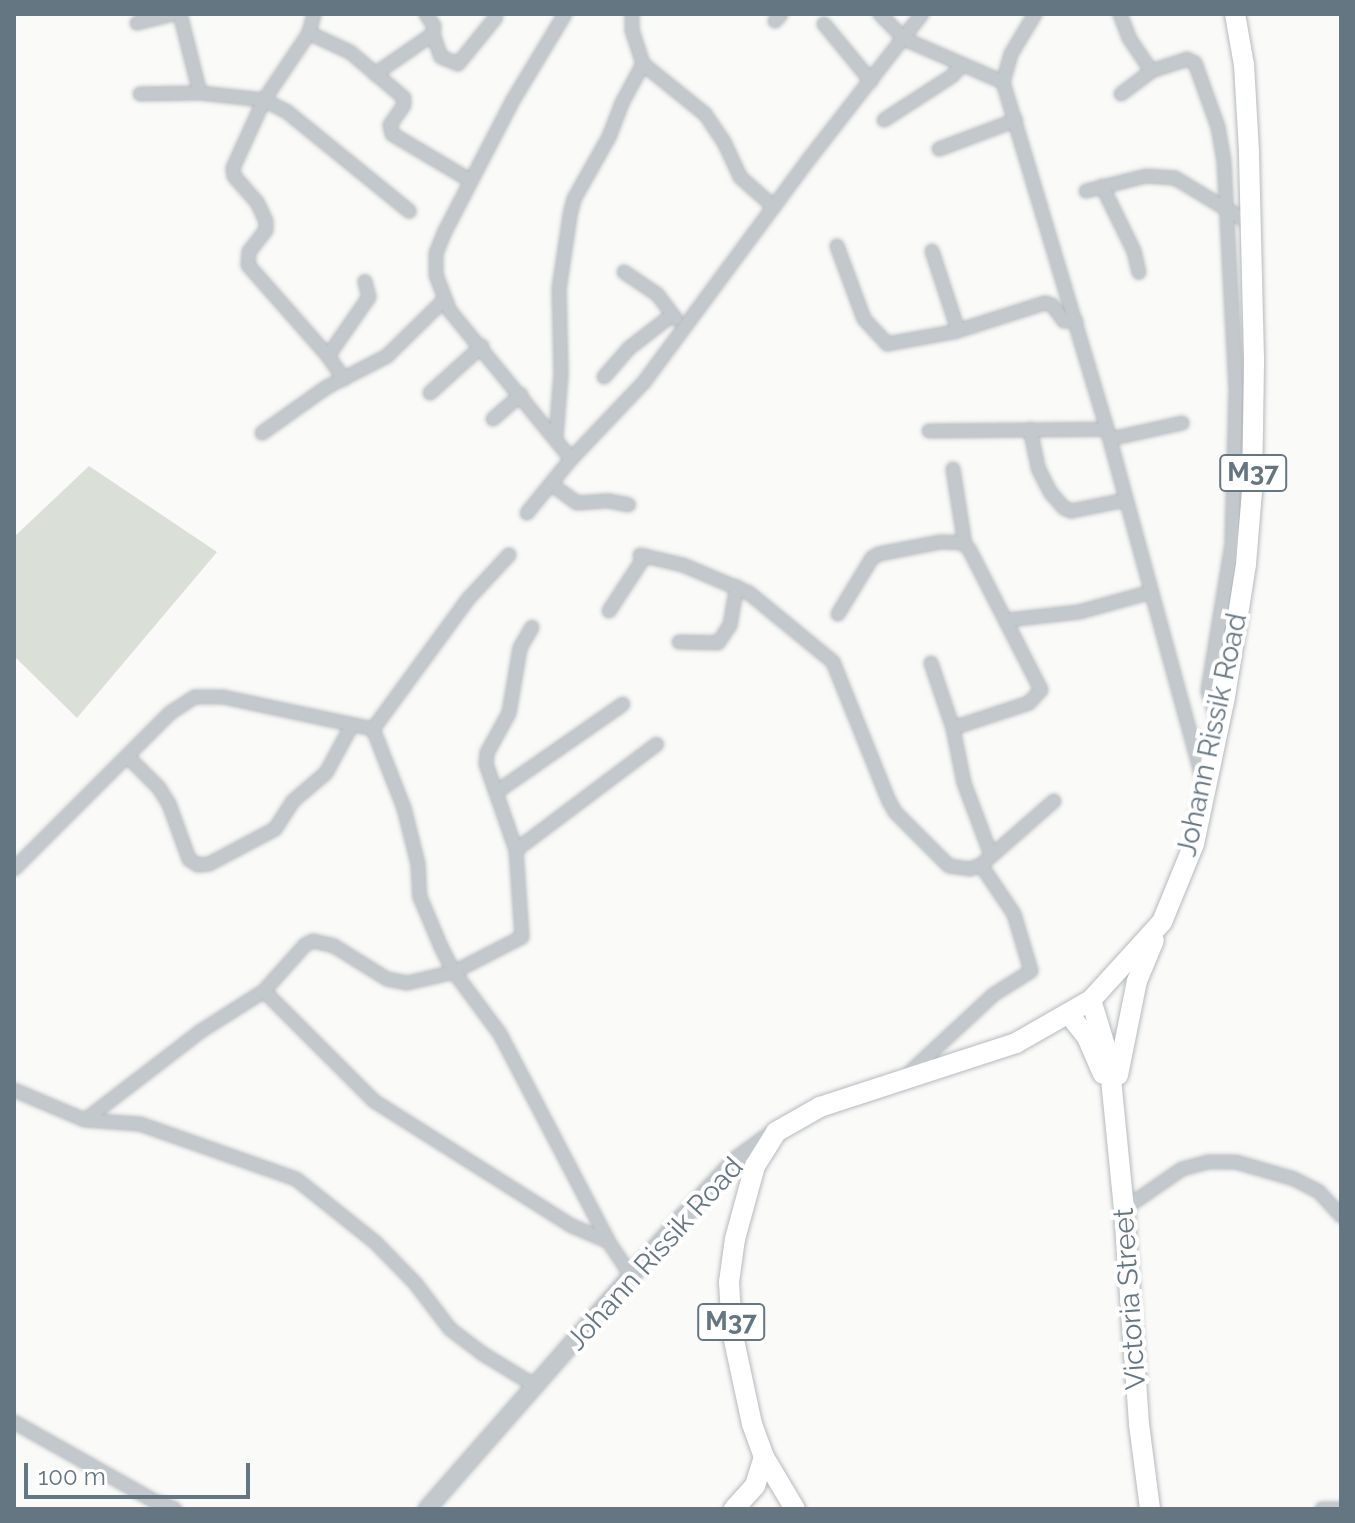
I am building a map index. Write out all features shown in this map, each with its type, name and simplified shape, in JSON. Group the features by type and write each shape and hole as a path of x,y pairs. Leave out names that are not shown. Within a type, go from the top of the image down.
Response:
{"main road":[{"name":"Johann Rissik Road","path":"776,1132 820,1107 1016,1043 1091,1000 1162,922 1194,844 1206,792 1246,564 1252,491 1251,224 1244,65 1235,14"},
{"path":"1113,1113 1137,981 1162,922"},
{"name":"Victoria Street","path":"1091,1000 1107,1046 1124,1209 1148,1507"},
{"name":"Victoria Street","path":"1069,1014 1087,1037 1110,1089"},
{"name":"M37","path":"776,1132 755,1166 735,1239 729,1282 732,1331 740,1378 764,1457 795,1509"},
{"path":"734,1509 755,1486 764,1457"}],"street":[{"path":"137,23 173,14"},
{"path":"180,14 200,93"},
{"path":"314,14 309,33 264,100 233,168 234,176 257,202 266,221 266,230 249,252 248,265 328,356 344,379"},
{"path":"426,14 434,26 433,34 441,57 458,64 496,17"},
{"path":"565,14 471,181 436,253 436,275 444,300 571,459"},
{"path":"632,14 632,30 643,64 705,114 724,142 740,177 774,207"},
{"path":"880,14 904,39 1003,82"},
{"path":"527,513 571,459 644,382 922,14"},
{"path":"1035,14 1011,54 1003,82 1109,434 1206,792"},
{"path":"1120,14 1129,38 1151,71"},
{"path":"824,24 871,81"},
{"path":"309,33 350,52 404,98 404,105 390,125 392,134 471,181"},
{"path":"375,74 433,34"},
{"path":"1121,94 1151,71 1187,59 1195,63 1218,127 1224,161 1225,209 1233,283 1236,388 1232,544 1208,691 1219,725"},
{"path":"556,437 561,374 559,289 570,215 574,199 609,137 622,103 643,64"},
{"path":"884,120 952,76 962,65"},
{"path":"140,94 200,93 264,100 286,111 409,211"},
{"path":"939,149 1016,120"},
{"path":"1086,191 1146,176 1175,178 1251,224"},
{"path":"1102,186 1134,251 1139,272"},
{"path":"837,246 864,319 887,344 958,330 1045,303 1052,305 1064,321 1076,321"},
{"path":"932,251 958,330"},
{"path":"624,272 657,294 684,327"},
{"path":"328,356 369,297 365,282"},
{"path":"262,433 327,387 387,356 444,300"},
{"path":"604,377 628,349 672,315"},
{"path":"430,393 482,346"},
{"path":"493,419 521,395"},
{"path":"929,431 1030,429 1109,434 1182,423"},
{"path":"1030,429 1038,468 1051,493 1064,508 1071,511 1126,500"},
{"path":"953,469 965,545 1008,620 1041,690 1029,703 953,728"},
{"path":"551,484 577,503 609,501 629,505"},
{"path":"838,614 872,558 879,554 940,542 965,545"},
{"path":"373,729 469,598 509,555"},
{"path":"609,611 642,555 683,565 749,593 833,662 895,812 949,866 970,869 986,860 1054,801"},
{"path":"679,642 718,643 730,625 737,587"},
{"path":"1008,620 1099,608 1151,592"},
{"path":"85,1120 201,1031 264,991 305,945 313,941 334,946 396,982 422,981 454,972 522,937 516,850 498,791 486,764 487,753 509,713 520,648 532,627"},
{"path":"899,1082 993,995 1031,971 1014,914 986,860 964,783 953,728 931,663"},
{"path":"14,869 177,707 209,695 373,729"},
{"path":"498,791 623,704"},
{"path":"128,757 159,788 169,804 189,859 198,865 209,864 275,829 293,801 326,773 352,725"},
{"path":"373,729 411,831 420,897 454,972 500,1034 608,1241 632,1277"},
{"path":"516,850 657,744"},
{"path":"264,991 374,1101 572,1226 608,1241"},
{"path":"14,1090 85,1120 140,1124 296,1179 375,1242 415,1283 450,1329 483,1354 537,1387"},
{"name":"Johann Rissik Road","path":"427,1509 735,1161 776,1132"},
{"path":"1124,1209 1182,1169 1209,1162 1236,1162 1294,1179 1319,1192 1341,1216"},
{"path":"14,1422 154,1501 175,1509"},
{"path":"1322,1509 1339,1509"}],"shaded area":[{"path":"89,466 217,552 77,718 14,656 14,537"}]}
